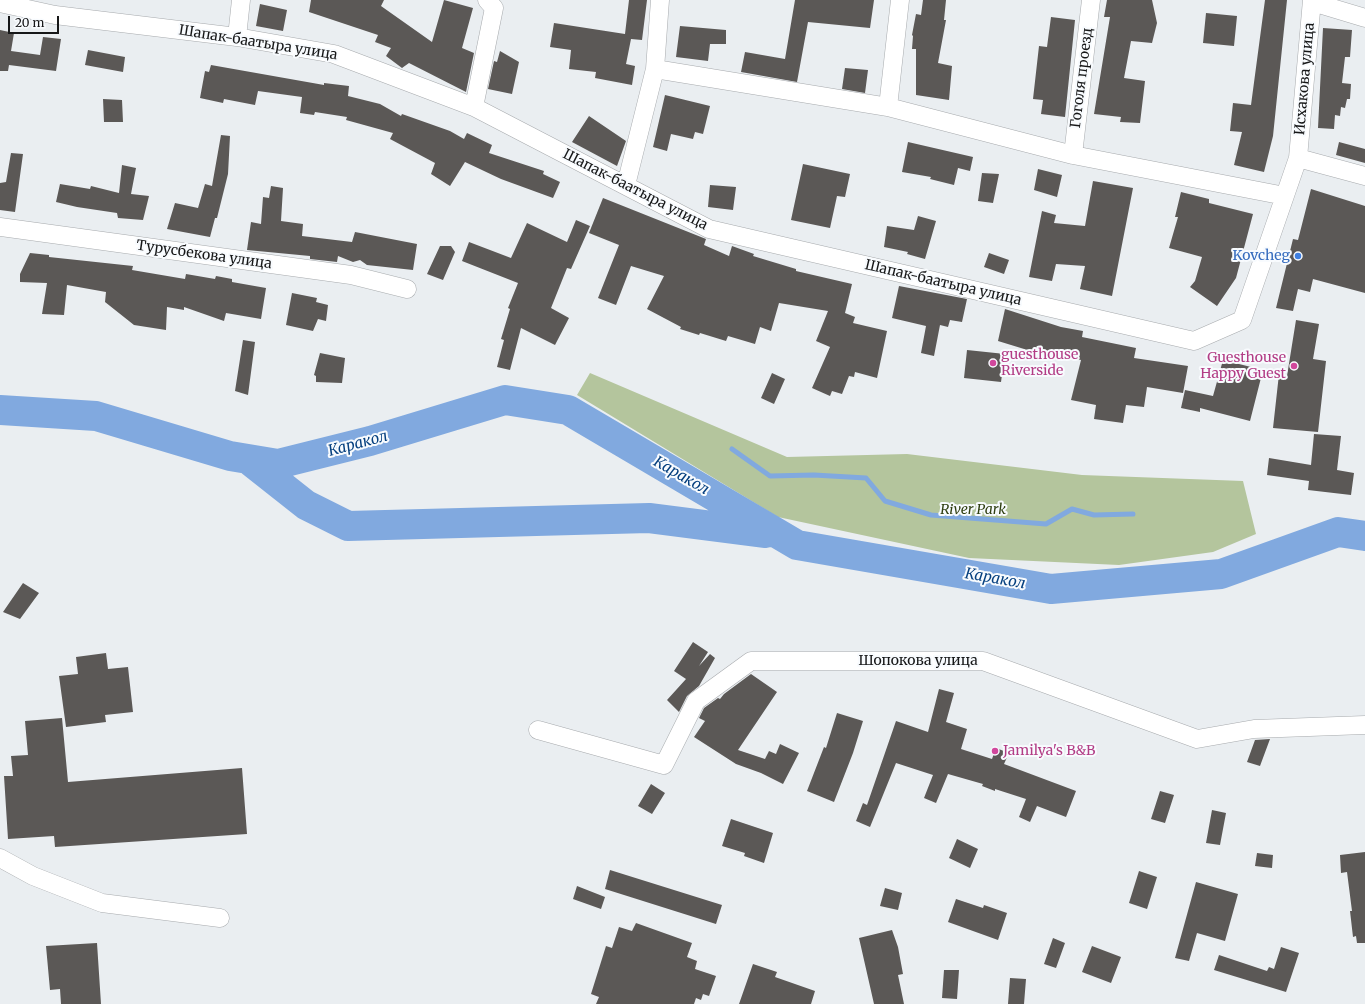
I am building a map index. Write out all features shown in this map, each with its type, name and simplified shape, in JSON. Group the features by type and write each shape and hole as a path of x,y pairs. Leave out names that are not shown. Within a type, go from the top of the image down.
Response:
{"street":[{"path":"237,37 240,0"},
{"path":"474,107 494,8 486,0"},
{"path":"626,186 655,69 660,0"},
{"path":"888,108 900,0"},
{"name":"Гоголя проезд","path":"1073,155 1091,0"},
{"path":"1312,1 1365,18"},
{"name":"Исхакова улица","path":"1298,158 1312,1"},
{"name":"Шапак-баатыра улица","path":"0,3 56,8 334,54 474,107 709,229 1194,341 1242,320 1298,158"},
{"path":"655,69 888,108 1073,155 1285,196"},
{"path":"1298,158 1365,176"},
{"name":"Турусбекова улица","path":"0,227 351,275 407,289"},
{"name":"Шопокова улица","path":"538,730 664,765 696,701 751,661 983,661 1197,739 1254,729 1365,725"},
{"path":"0,858 33,876 102,903 220,918"}],"green space":[{"name":"River Park","path":"590,373 787,457 907,454 1082,475 1243,481 1256,534 1213,552 1119,565 969,558 778,517 577,395"}],"building":[{"path":"311,0 384,0 381,6 432,42 444,0 473,8 462,48 474,53 466,92 409,63 402,68 386,56 391,48 375,42 378,35 309,12"},
{"path":"629,0 647,0 642,40 631,39 626,64 635,66 632,85 595,78 596,72 569,69 571,50 550,47 554,23 625,34"},
{"path":"795,0 874,0 870,28 808,22 797,82 741,72 745,52 785,59"},
{"path":"923,0 946,0 944,20 946,20 938,63 952,66 949,100 916,95 916,49 912,49 912,35 916,14 921,15"},
{"path":"1107,0 1152,0 1157,23 1152,43 1131,41 1124,78 1145,81 1140,123 1120,122 1121,117 1094,114 1110,17 1104,17"},
{"path":"1265,0 1287,0 1273,136 1264,172 1234,165 1242,132 1230,131 1233,103 1251,105"},
{"path":"260,4 287,10 283,31 256,26"},
{"path":"1206,13 1237,16 1234,46 1203,43"},
{"path":"1051,17 1075,20 1065,117 1041,114 1043,100 1033,99 1039,46 1047,47"},
{"path":"680,26 726,30 726,44 710,44 708,61 676,57"},
{"path":"1323,28 1352,30 1350,57 1345,57 1342,83 1351,84 1350,99 1347,99 1345,108 1341,107 1340,116 1335,115 1334,129 1318,128"},
{"path":"0,30 14,33 11,51 40,55 43,37 61,39 56,71 9,65 8,71 0,71"},
{"path":"88,50 125,57 123,72 85,65"},
{"path":"500,51 519,62 512,94 488,89 494,61 497,62"},
{"path":"211,65 324,85 324,83 349,86 348,96 380,104 401,116 402,114 450,131 464,139 467,133 492,145 489,153 544,171 543,174 560,182 553,198 501,179 465,162 450,186 431,174 435,163 390,139 393,133 346,120 347,117 315,112 314,115 300,113 302,97 258,91 255,105 224,99 223,103 200,98 205,71 209,72"},
{"path":"845,68 868,70 865,93 842,89"},
{"path":"665,95 710,106 703,134 695,132 693,139 671,134 667,151 653,147"},
{"path":"103,99 122,100 123,122 104,122"},
{"path":"589,116 626,141 617,166 572,142"},
{"path":"221,135 230,136 228,174 217,218 215,218 210,237 167,229 175,203 198,208 205,184 212,186"},
{"path":"908,142 973,157 970,171 958,168 954,185 930,179 931,177 902,172"},
{"path":"1339,142 1365,149 1365,163 1336,155"},
{"path":"11,153 23,154 15,212 0,210 0,183 6,182"},
{"path":"803,164 850,174 845,197 837,196 830,228 791,220"},
{"path":"122,165 136,168 131,194 149,196 143,220 118,218 117,213 56,202 60,184 90,189 91,186 119,193"},
{"path":"1038,169 1062,175 1057,197 1034,190"},
{"path":"982,173 999,174 993,203 978,201"},
{"path":"1093,181 1133,188 1112,296 1080,289 1085,266 1056,264 1052,281 1029,277 1042,211 1056,215 1054,223 1085,226"},
{"path":"710,185 736,187 733,210 708,207"},
{"path":"271,186 283,188 281,221 303,224 302,236 352,242 355,232 417,244 413,270 367,265 360,260 353,262 338,256 337,262 310,259 310,256 247,250 251,222 261,224 263,197 269,198"},
{"path":"1311,189 1365,206 1365,293 1313,279 1310,292 1298,289 1293,311 1276,308 1293,239 1298,240"},
{"path":"1181,192 1209,199 1209,203 1253,214 1236,278 1217,306 1190,287 1195,281 1202,257 1169,248 1178,217 1175,217"},
{"path":"603,198 706,239 704,245 729,256 732,246 754,254 753,256 796,269 796,271 852,284 845,313 855,317 853,323 887,331 877,378 855,372 854,377 849,376 842,394 832,391 830,396 812,388 830,347 816,341 828,311 779,303 771,331 760,327 755,344 728,336 726,341 680,329 681,327 647,309 664,276 631,266 616,305 598,298 619,245 589,233"},
{"path":"918,216 936,221 925,259 907,254 908,252 884,247 887,226 914,230"},
{"path":"576,220 590,226 571,269 567,268 551,308 569,318 555,345 521,328 510,370 497,367 504,340 501,339 510,309 508,308 518,283 462,261 469,242 511,258 527,223 567,242"},
{"path":"440,246 451,246 455,252 443,280 427,274"},
{"path":"30,253 49,255 49,257 133,266 132,270 185,279 186,274 215,279 216,276 232,279 232,282 266,288 261,319 226,313 224,321 184,307 184,310 167,307 166,330 134,325 105,302 106,292 67,285 64,315 42,314 47,283 20,282 20,274"},
{"path":"989,253 1009,260 1004,274 984,267"},
{"path":"899,286 967,299 962,322 950,320 948,327 940,325 934,356 921,353 926,326 892,318"},
{"path":"292,293 317,298 316,302 328,305 326,321 318,319 313,331 286,325"},
{"path":"1005,309 1061,327 1083,331 1082,337 1136,348 1134,358 1188,366 1183,393 1147,387 1144,407 1126,405 1123,423 1094,419 1096,405 1071,400 1081,360 1048,353 1047,356 998,341"},
{"path":"1296,320 1319,324 1313,359 1326,361 1318,432 1273,428 1279,374 1287,376"},
{"path":"243,340 255,342 248,395 235,391"},
{"path":"967,350 1005,354 1001,382 964,378"},
{"path":"320,353 345,358 342,383 316,382 316,376 314,375"},
{"path":"1223,360 1263,370 1250,421 1200,408 1200,412 1181,408 1185,390 1213,396"},
{"path":"772,373 785,379 774,404 761,398"},
{"path":"1314,434 1341,436 1337,470 1354,473 1351,495 1308,490 1309,481 1267,475 1269,458 1311,465"},
{"path":"23,583 39,593 20,619 3,612"},
{"path":"693,642 708,652 699,666 710,654 715,658 699,686 687,696 679,712 667,700 686,679 674,671"},
{"path":"106,653 108,669 128,667 133,712 105,715 106,722 66,727 59,676 78,674 76,657"},
{"path":"751,674 777,692 738,750 765,759 769,751 776,754 780,744 799,753 783,784 761,773 736,764 694,737 705,721 699,718 704,708 718,698 720,699 724,694"},
{"path":"939,689 954,693 946,722 967,729 961,749 992,759 996,748 1009,753 1004,764 1076,791 1066,817 1037,806 1030,822 1019,817 1026,799 995,789 995,791 982,786 983,784 948,774 936,803 924,798 933,775 896,763 870,827 856,821 863,803 867,805 896,721 928,732"},
{"path":"837,713 863,721 853,753 834,802 807,791 824,747 826,748"},
{"path":"62,718 68,782 242,768 247,834 55,847 54,836 8,839 4,776 13,776 11,756 28,755 25,721"},
{"path":"1270,739 1260,766 1247,762 1255,740"},
{"path":"651,784 665,793 652,814 638,806"},
{"path":"1160,791 1174,795 1165,823 1151,819"},
{"path":"1212,810 1226,813 1220,845 1206,843"},
{"path":"731,819 773,833 764,863 744,856 745,853 722,846"},
{"path":"957,839 978,849 970,868 949,858"},
{"path":"1365,852 1365,943 1357,943 1356,936 1353,937 1350,911 1352,911 1347,872 1341,873 1340,855"},
{"path":"1257,853 1273,855 1272,868 1255,866"},
{"path":"610,870 722,905 716,924 605,889"},
{"path":"1139,871 1157,877 1147,909 1129,903"},
{"path":"1196,882 1238,894 1225,941 1197,933 1189,961 1175,958"},
{"path":"577,886 605,897 601,909 573,899"},
{"path":"885,888 902,893 898,910 880,906"},
{"path":"956,899 983,908 984,905 1007,913 998,940 948,922"},
{"path":"636,923 692,943 687,957 697,961 695,969 716,976 709,996 703,994 701,1000 696,998 694,1004 596,1004 599,997 591,994 606,946 612,948 619,927 632,931"},
{"path":"892,930 898,947 903,974 898,975 904,1004 874,1004 859,938"},
{"path":"1053,938 1065,943 1056,968 1044,964"},
{"path":"97,943 101,1004 61,1004 60,989 50,990 46,946"},
{"path":"1092,946 1121,957 1111,983 1082,972"},
{"path":"1281,947 1299,953 1286,992 1214,970 1219,955 1267,971 1269,967 1274,969"},
{"path":"753,964 777,972 775,977 815,991 811,1004 739,1004"},
{"path":"944,970 959,970 957,999 942,998"},
{"path":"1010,978 1026,979 1024,1004 1008,1004"}],"waterway":[{"name":"Каракол","path":"0,410 96,416 230,456 278,464 370,441 505,400 568,410 797,545 1051,589 1221,574 1338,532 1365,536"},
{"path":"732,449 770,476 814,475 866,478 885,501 931,515 1046,524 1072,509 1094,515 1133,514"},
{"path":"249,460 306,505 348,526 649,518 766,533"}],"place":[{"name":"Kovcheg","path":"1298,256"},
{"name":"guesthouse Riverside","path":"993,363"},
{"name":"Guesthouse Happy Guest","path":"1294,366"},
{"name":"Jamilya's B&B","path":"995,751"}]}
